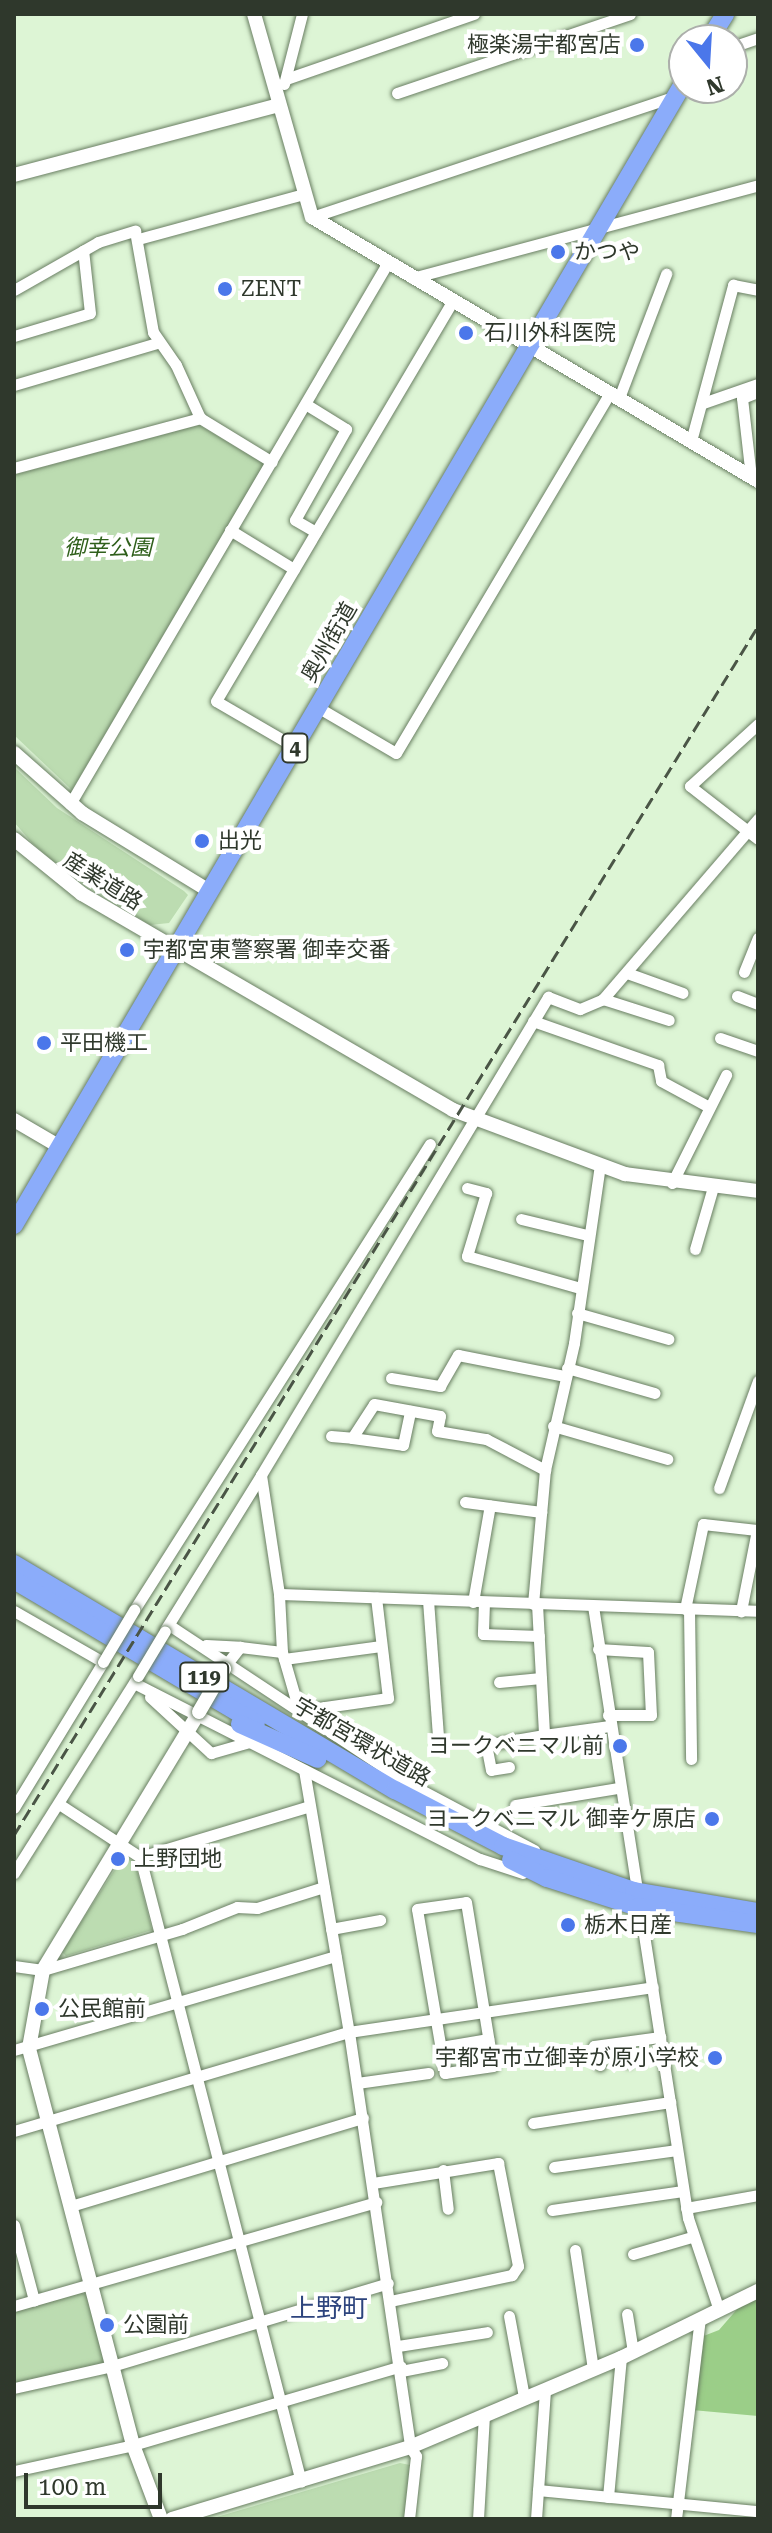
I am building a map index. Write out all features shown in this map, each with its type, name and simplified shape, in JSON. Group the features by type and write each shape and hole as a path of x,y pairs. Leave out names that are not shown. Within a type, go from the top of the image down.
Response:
{"highway":[{"name":"奥州街道","path":"14,1225 671,104"},
{"path":"14,1555 337,1747 395,1790"},
{"name":"宇都宮環状道路","path":"14,1564 395,1790 554,1874"},
{"name":"宇都宮環状道路","path":"14,1580 311,1764 554,1874 636,1899 758,1924"},
{"path":"14,1594 210,1709 311,1764"},
{"name":"宇都宮環状道路","path":"636,1899 758,1912"}],"street":[{"path":"254,14 312,217 755,479"},
{"path":"14,175 277,99 286,79 302,14"},
{"path":"286,79 474,14"},
{"path":"397,93 630,14"},
{"path":"312,217 668,93"},
{"path":"412,278 758,185"},
{"path":"138,239 304,194"},
{"path":"14,290 83,250 135,231 157,343 176,365 200,418 272,462"},
{"path":"14,336 90,313 83,250"},
{"path":"70,804 387,264"},
{"path":"319,708 396,753 614,396 666,274"},
{"path":"691,441 733,285 758,290"},
{"path":"295,747 216,701 452,302"},
{"path":"14,385 157,343"},
{"path":"703,403 758,384"},
{"path":"755,479 742,398 758,392"},
{"path":"307,405 346,429 295,520 316,532"},
{"path":"14,468 200,418"},
{"path":"230,530 294,569"},
{"path":"758,724 690,786 758,839"},
{"path":"14,753 70,804 211,892"},
{"path":"14,1873 261,1475 273,1450 548,997 580,1009 603,999 758,819"},
{"name":"産業道路","path":"14,839 46,871 175,952 476,1119 600,1165 672,1183 758,1191"},
{"path":"744,972 758,938"},
{"path":"627,973 683,993"},
{"path":"737,996 758,1004"},
{"path":"603,999 669,1020"},
{"path":"533,1021 658,1065 661,1081 709,1107"},
{"path":"720,1038 758,1051"},
{"path":"672,1183 726,1075"},
{"path":"14,1120 60,1147"},
{"path":"14,1808 134,1610 430,1144"},
{"path":"544,1735 535,1604 545,1470 577,1313 600,1165"},
{"path":"695,1249 713,1187"},
{"path":"467,1188 486,1193 467,1256 580,1288"},
{"path":"521,1219 587,1235"},
{"path":"577,1313 668,1339"},
{"path":"391,1378 440,1386 458,1355 566,1372 655,1393"},
{"path":"719,1488 758,1381"},
{"path":"352,1438 374,1404 440,1416 437,1431 486,1439 545,1470"},
{"path":"331,1436 403,1445 410,1411"},
{"path":"553,1426 667,1459"},
{"path":"261,1475 279,1594 283,1655 301,1709"},
{"path":"465,1502 541,1512"},
{"path":"490,1505 478,1602 483,1634 539,1636"},
{"path":"691,1759 687,1609 703,1524 757,1530 741,1611"},
{"path":"279,1594 758,1611"},
{"path":"301,1709 388,1698 376,1598"},
{"path":"428,1600 438,1735"},
{"path":"593,1606 618,1788 653,1987 686,2208 692,2237 719,2310"},
{"path":"14,1611 103,1662"},
{"path":"167,1628 202,1645 227,1665 301,1709 408,1783 554,1874"},
{"path":"202,1645 240,1647 283,1655 381,1646"},
{"path":"161,2519 133,2445 49,2122 22,2049 43,1970 240,1647"},
{"path":"509,1767 491,1770 486,1745 608,1720 651,1715 648,1652 598,1649"},
{"path":"499,1682 541,1678"},
{"path":"136,1679 249,1742 311,1764 310,1806 363,2118 398,2346 410,2447 416,2456 409,2519"},
{"path":"136,1679 216,1754 249,1742"},
{"path":"515,1805 618,1788"},
{"path":"59,1804 140,1857 301,2482"},
{"path":"140,1857 310,1806"},
{"path":"14,1966 43,1970 160,1935 237,1907 257,1908 324,1887"},
{"path":"466,1902 493,2066 445,2073 436,2019 417,1909 466,1902"},
{"path":"331,1929 380,1920"},
{"path":"22,2049 336,1956"},
{"path":"14,2131 349,2032 653,1987"},
{"path":"600,2065 594,2046 660,2037"},
{"path":"441,2047 488,2039"},
{"path":"625,2042 628,2062"},
{"path":"357,2083 428,2073"},
{"path":"533,2123 670,2102"},
{"path":"71,2206 363,2118"},
{"path":"554,2167 677,2150"},
{"path":"373,2183 498,2163 518,2266 512,2275 391,2301"},
{"path":"443,2170 448,2209"},
{"path":"552,2210 683,2191"},
{"path":"686,2208 758,2195"},
{"path":"14,2306 376,2202"},
{"path":"14,2225 34,2300"},
{"path":"633,2254 692,2237"},
{"path":"575,2250 593,2369"},
{"path":"14,2388 112,2366 388,2283"},
{"path":"172,2519 410,2447 627,2354 758,2291"},
{"path":"608,2497 627,2354 627,2314"},
{"path":"509,2316 524,2397"},
{"path":"676,2519 700,2319"},
{"path":"398,2346 487,2332"},
{"path":"14,2471 133,2445 401,2368 442,2363"},
{"path":"536,2519 545,2389"},
{"path":"478,2519 484,2415"},
{"path":"538,2490 758,2511"}],"green space":[{"name":"御幸公園","path":"199,425 264,464 72,790 14,735 14,475"},
{"path":"14,767 57,808 188,895 169,923 150,925 67,873 32,843 14,822"},
{"path":"124,1855 135,1863 152,1930 66,1956 62,1952"},
{"path":"82,2293 88,2296 105,2359 101,2364 14,2383 14,2310"},
{"path":"400,2463 410,2465 404,2519 210,2519"}],"shaded area":[{"path":"758,2298 758,2416 692,2410 701,2337 719,2330 739,2307"}],"railway":[{"path":"14,1835 758,626"}],"place":[{"name":"極楽湯宇都宮店","path":"637,45"},
{"name":"かつや","path":"558,252"},
{"name":"ZENT","path":"225,289"},
{"name":"石川外科医院","path":"466,333"},
{"name":"出光","path":"202,841"},
{"name":"宇都宮東警察署 御幸交番","path":"127,950"},
{"name":"平田機工","path":"44,1043"},
{"name":"ヨークベニマル前","path":"620,1746"},
{"name":"ヨークベニマル 御幸ケ原店","path":"712,1819"},
{"name":"上野団地","path":"118,1859"},
{"name":"栃木日産","path":"568,1925"},
{"name":"公民館前","path":"42,2009"},
{"name":"宇都宮市立御幸が原小学校","path":"715,2058"},
{"name":"公園前","path":"107,2325"}],"district":[{"name":"上野町","path":"329,2309"}]}
